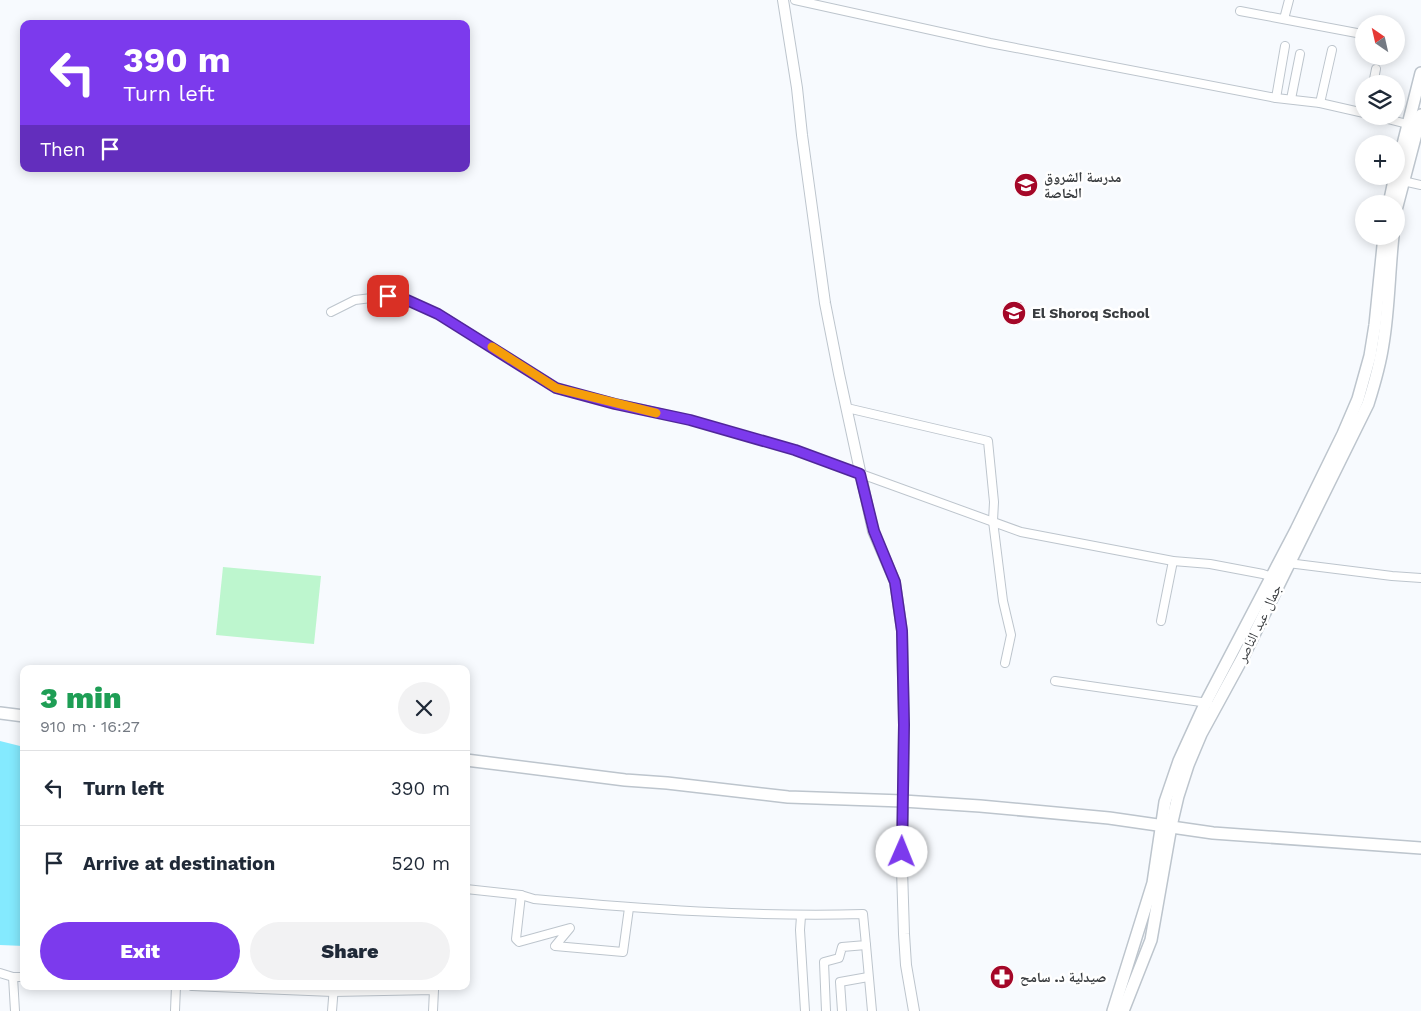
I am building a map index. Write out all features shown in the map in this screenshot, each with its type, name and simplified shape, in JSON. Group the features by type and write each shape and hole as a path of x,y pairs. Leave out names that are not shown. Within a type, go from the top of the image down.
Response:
{"main road":[{"path":"1405,153 1413,126 1421,73"},
{"path":"1413,126 1421,115"},
{"name":"جمال عبد الناصر","path":"1113,1011 1153,883 1166,826 1212,703 1276,579 1358,399 1370,356 1383,245"},
{"name":"جمال عبد الناصر","path":"1276,579 1288,563 1368,404 1377,374 1387,312 1392,245"},
{"path":"0,713 20,716"},
{"path":"470,761 625,780 788,797 903,801 1007,808 1109,818 1213,833 1421,848"},
{"name":"جمال عبد الناصر","path":"1123,1011 1150,940 1166,826"}],"street":[{"path":"783,0 797,88 825,303 838,374 874,531 895,582 902,631 904,934 906,965 914,1011"},
{"path":"795,0 962,37 1276,98 1320,103 1355,111"},
{"path":"1284,19 1289,0"},
{"path":"1240,11 1355,33"},
{"path":"1276,98 1285,46"},
{"path":"1320,103 1332,50"},
{"path":"1291,99 1300,54"},
{"path":"1374,75 1376,69"},
{"path":"1405,124 1413,126"},
{"path":"1405,180 1421,186"},
{"path":"331,312 355,300 388,296 407,300 447,319 556,388 615,404 690,420 795,450 1021,532 1173,561 1210,564 1263,574 1276,579"},
{"path":"847,408 988,441 994,502 993,521 1003,601 1011,635 1005,664"},
{"path":"1161,621 1173,561"},
{"path":"1288,563 1421,578"},
{"path":"1055,681 1212,703"},
{"path":"470,889 630,908 747,915 863,914 872,1011"},
{"path":"521,895 516,940 519,942 570,928 555,946 622,952 630,908"},
{"path":"801,916 805,1011"},
{"path":"826,1011 824,962 839,958 842,947 866,946"},
{"path":"0,973 20,977"},
{"path":"13,977 15,1011"},
{"path":"842,1011 840,982 868,977"},
{"path":"175,1011 176,990"},
{"path":"332,1011 333,990"},
{"path":"433,1011 434,990"}],"green space":[{"path":"223,567 321,576 314,644 216,635"}],"water":[{"path":"0,741 20,746 20,946 0,945"}],"slow traffic":[{"path":"492,347 556,388 656,413"}],"place":[{"name":"مدرسة الشروق الخاصة","path":"1026,185"},
{"name":"El Shoroq School","path":"1014,313"},
{"name":"صيدلية د. سامح","path":"1002,977"}],"route":[{"path":"388,296 407,300 438,314 556,388 615,404 690,420 795,450 860,474 874,531 895,582 902,631 904,740 902,852"}]}
